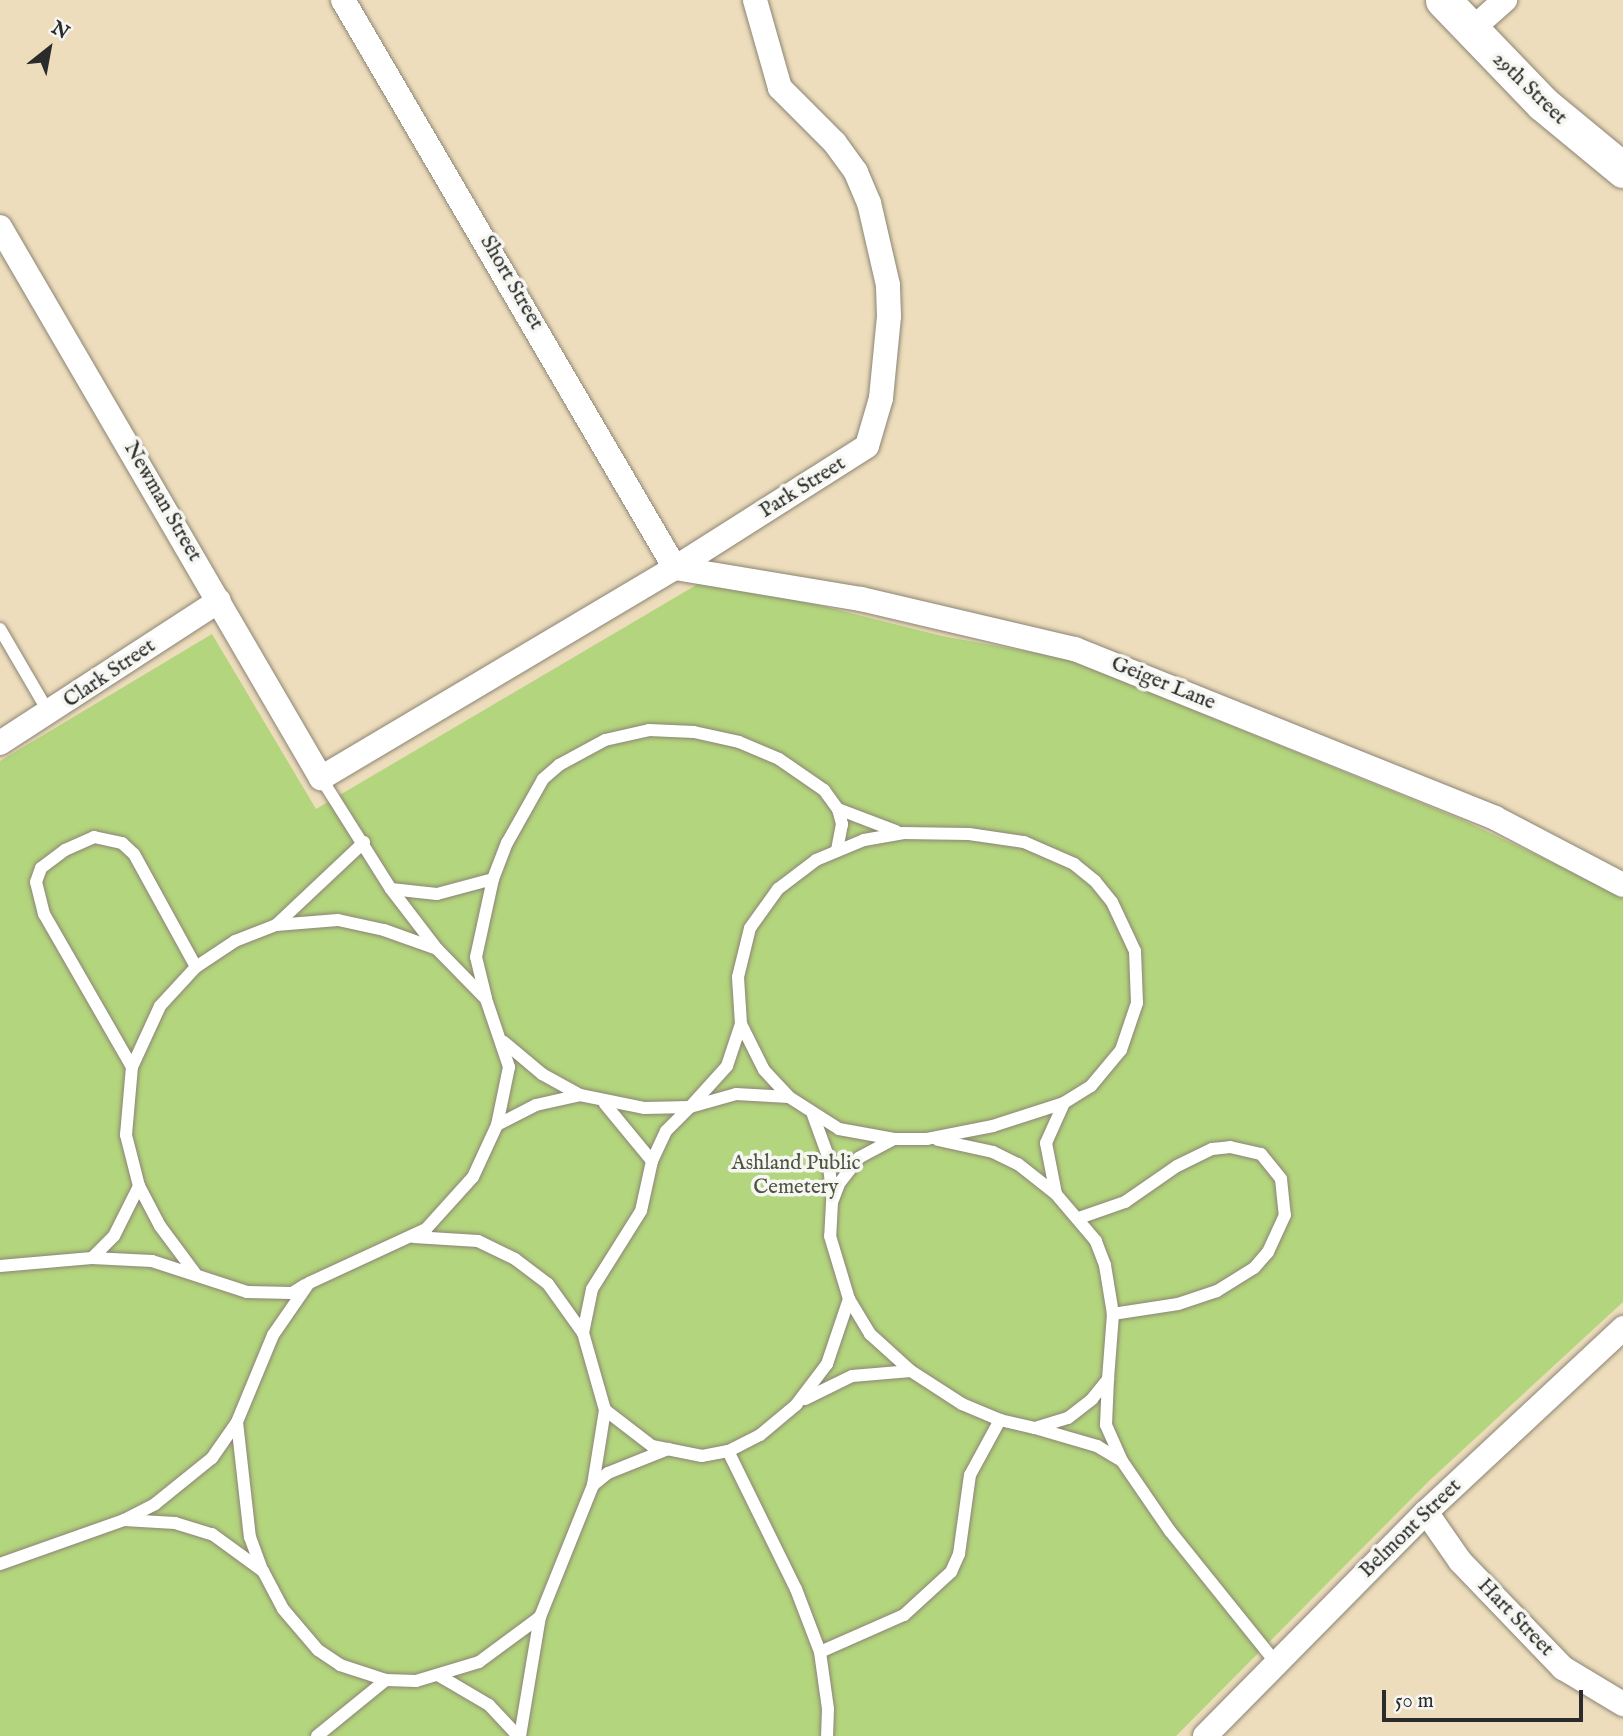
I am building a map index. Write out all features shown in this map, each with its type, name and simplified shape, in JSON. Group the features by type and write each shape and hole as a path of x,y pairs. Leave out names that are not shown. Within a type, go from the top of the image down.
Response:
{"street":[{"name":"Short Street","path":"343,0 675,568"},
{"name":"Park Street","path":"321,778 675,568 867,446 881,398 888,285 869,203 856,172 835,143 780,88 755,0"},
{"name":"29th Street","path":"1443,0 1543,104 1623,170"},
{"path":"1470,31 1505,0"},
{"name":"Newman Street","path":"0,227 321,778"},
{"name":"Geiger Lane","path":"675,568 861,598 1074,649 1494,818 1623,885"},
{"name":"Clark Street","path":"0,743 50,714 219,601"},
{"name":"Belmont Street","path":"1205,1736 1426,1512 1623,1328"},
{"name":"Hart Street","path":"1426,1512 1460,1561 1563,1668 1623,1704"}],"lane":[{"path":"0,629 50,714"},
{"path":"0,1266 92,1258 152,1261 269,1295 292,1293 426,1229 473,1177 497,1125 509,1067 504,1042 486,999 476,957 482,913 507,844 543,779 559,765 626,733 695,732 739,742 779,759 824,790 838,809 842,824 837,850"},
{"path":"321,778 364,842 391,889 437,949 486,999"},
{"path":"838,809 902,833"},
{"path":"583,1333 592,1289 641,1211 652,1161 666,1131 727,1066 741,1024 738,977 750,929 778,889 837,850 902,833 969,834 1024,842 1074,864 1112,902 1135,951 1137,1003 1121,1050 1090,1086 1064,1103 993,1126 928,1139 894,1139 839,1129 813,1115 789,1097 764,1070 741,1024"},
{"path":"132,1068 44,914 36,881 41,868 65,849 93,837 122,843 134,854 196,967"},
{"path":"276,925 364,842"},
{"path":"391,889 437,894 493,879"},
{"path":"195,1272 160,1226 139,1186 126,1135 132,1068 160,1006 196,967 235,941 276,925 338,920 384,930 437,949"},
{"path":"504,1042 542,1074 580,1095 605,1104 690,1107 727,1095 789,1097"},
{"path":"497,1125 536,1105 580,1095"},
{"path":"1056,1194 1046,1143 1064,1103"},
{"path":"605,1104 652,1161"},
{"path":"813,1115 828,1156 832,1202 830,1236 849,1300 870,1334 911,1371 962,1404 1000,1420 1097,1447 1122,1461"},
{"path":"832,1202 839,1184 859,1158 894,1139"},
{"path":"928,1139 993,1152 1018,1164 1056,1194 1096,1241 1105,1265 1113,1314 1107,1425 1122,1461 1170,1531 1276,1663"},
{"path":"1079,1218 1125,1202 1177,1166 1212,1149 1230,1147 1261,1154 1282,1179 1285,1214 1268,1252 1254,1268 1217,1291 1178,1304 1113,1314"},
{"path":"92,1258 114,1236 139,1186"},
{"path":"407,1237 478,1241 515,1259 548,1284 583,1333 605,1410 593,1485 540,1617 519,1736"},
{"path":"0,1564 124,1520 194,1475 237,1422 273,1335 309,1283"},
{"path":"796,1405 827,1364 849,1300"},
{"path":"605,1410 638,1439 668,1449 702,1455 728,1451 760,1435 819,1390 852,1376 911,1371"},
{"path":"1035,1428 1068,1418 1108,1379"},
{"path":"820,1652 904,1615 950,1572 959,1554 970,1475 1000,1420"},
{"path":"237,1422 250,1537 263,1571 283,1609 318,1650 340,1665 386,1680 415,1681 479,1662 540,1617"},
{"path":"593,1485 608,1473 668,1449"},
{"path":"728,1451 796,1590 820,1652 828,1710 827,1736"},
{"path":"124,1520 175,1523 212,1534 263,1571"},
{"path":"438,1675 489,1705 519,1736"},
{"path":"317,1736 386,1680"}],"green space":[{"name":"Ashland Public Cemetery","path":"698,584 766,592 942,636 1068,659 1465,821 1623,896 1623,1302 1429,1481 1176,1736 0,1736 0,761 212,634 316,809"}]}
